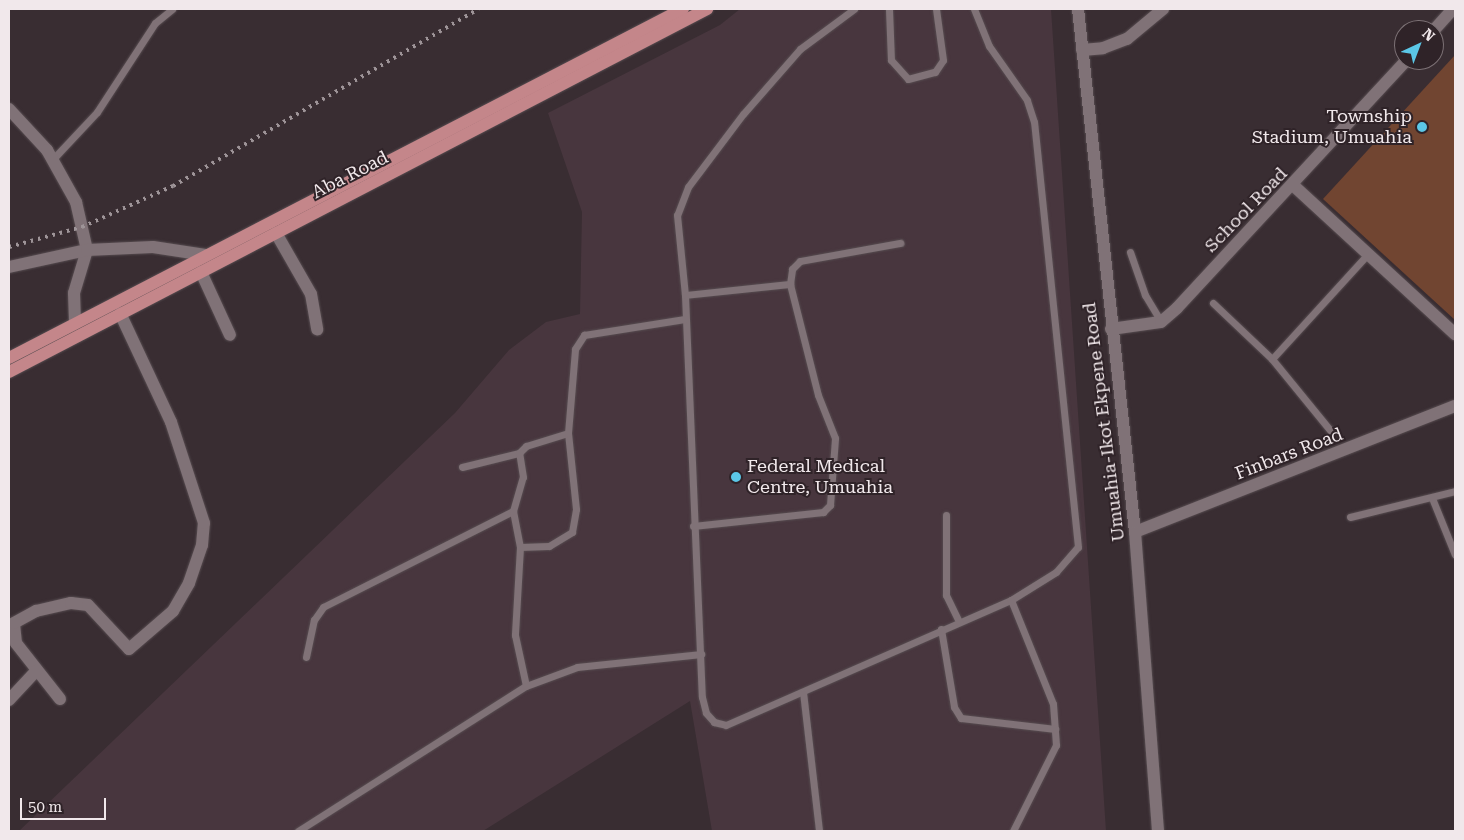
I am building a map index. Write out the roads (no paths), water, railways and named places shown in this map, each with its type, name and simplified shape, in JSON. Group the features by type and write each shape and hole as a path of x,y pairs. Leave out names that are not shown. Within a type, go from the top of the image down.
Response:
{"main road":[{"name":"Aba Road","path":"9,372 276,233 558,81 683,9"},
{"name":"Aba Road","path":"9,358 75,321 205,255 707,9"}],"street":[{"name":"Umuahia-Ikot Ekpene Road","path":"1078,9 1111,329 1135,532 1158,831"},
{"path":"1082,50 1103,48 1127,38 1163,9"},
{"path":"1443,20 1453,9"},
{"name":"School Road","path":"1161,322 1294,186 1398,70"},
{"path":"9,109 53,159 76,202 87,250 74,293 75,321"},
{"path":"1294,186 1455,334"},
{"path":"276,233 310,294 316,329"},
{"path":"9,267 87,250 153,247 205,255"},
{"path":"201,272 230,335"},
{"path":"60,699 36,671 12,632 20,617 71,603 88,605 129,649 173,611 189,584 202,545 204,523 171,422 120,313"},
{"path":"1111,329 1161,322"},
{"name":"Finbars Road","path":"1135,532 1455,406"},
{"path":"9,700 36,671"}],"lane":[{"path":"53,159 97,112 155,23 172,9"},
{"path":"854,9 800,49 709,154 688,187 677,216 685,295 693,526 702,697 714,722 726,725 744,721 941,629 1011,600 1072,559 1080,534 1034,122 1027,100 989,46 974,9"},
{"path":"890,9 891,60 908,79 935,72 943,60 936,9"},
{"path":"693,526 823,512 830,504 835,486 833,427 818,395 790,284 792,269 800,261 900,243"},
{"path":"1130,252 1145,295 1161,322"},
{"path":"1272,359 1368,254"},
{"path":"685,295 790,284"},
{"path":"1213,303 1272,359 1330,430"},
{"path":"520,547 549,546 572,532 576,509 568,433 575,349 584,335 686,319"},
{"path":"462,467 519,453 526,446 568,433"},
{"path":"519,453 522,477 513,511 520,547 515,635 526,686"},
{"path":"1350,517 1455,491"},
{"path":"1432,498 1455,555"},
{"path":"306,656 314,620 323,607 513,511"},
{"path":"946,514 946,595 959,622"},
{"path":"1011,600 1053,704 1056,745 1013,831"},
{"path":"941,629 954,707 961,718 1055,729"},
{"path":"298,831 526,686 577,666 701,654"},
{"path":"803,692 819,831"}],"railway":[{"path":"9,247 82,227 173,186 478,9"}],"place":[{"name":"Township Stadium, Umuahia","path":"1422,127"},
{"name":"Federal Medical Centre, Umuahia","path":"736,477"}]}
